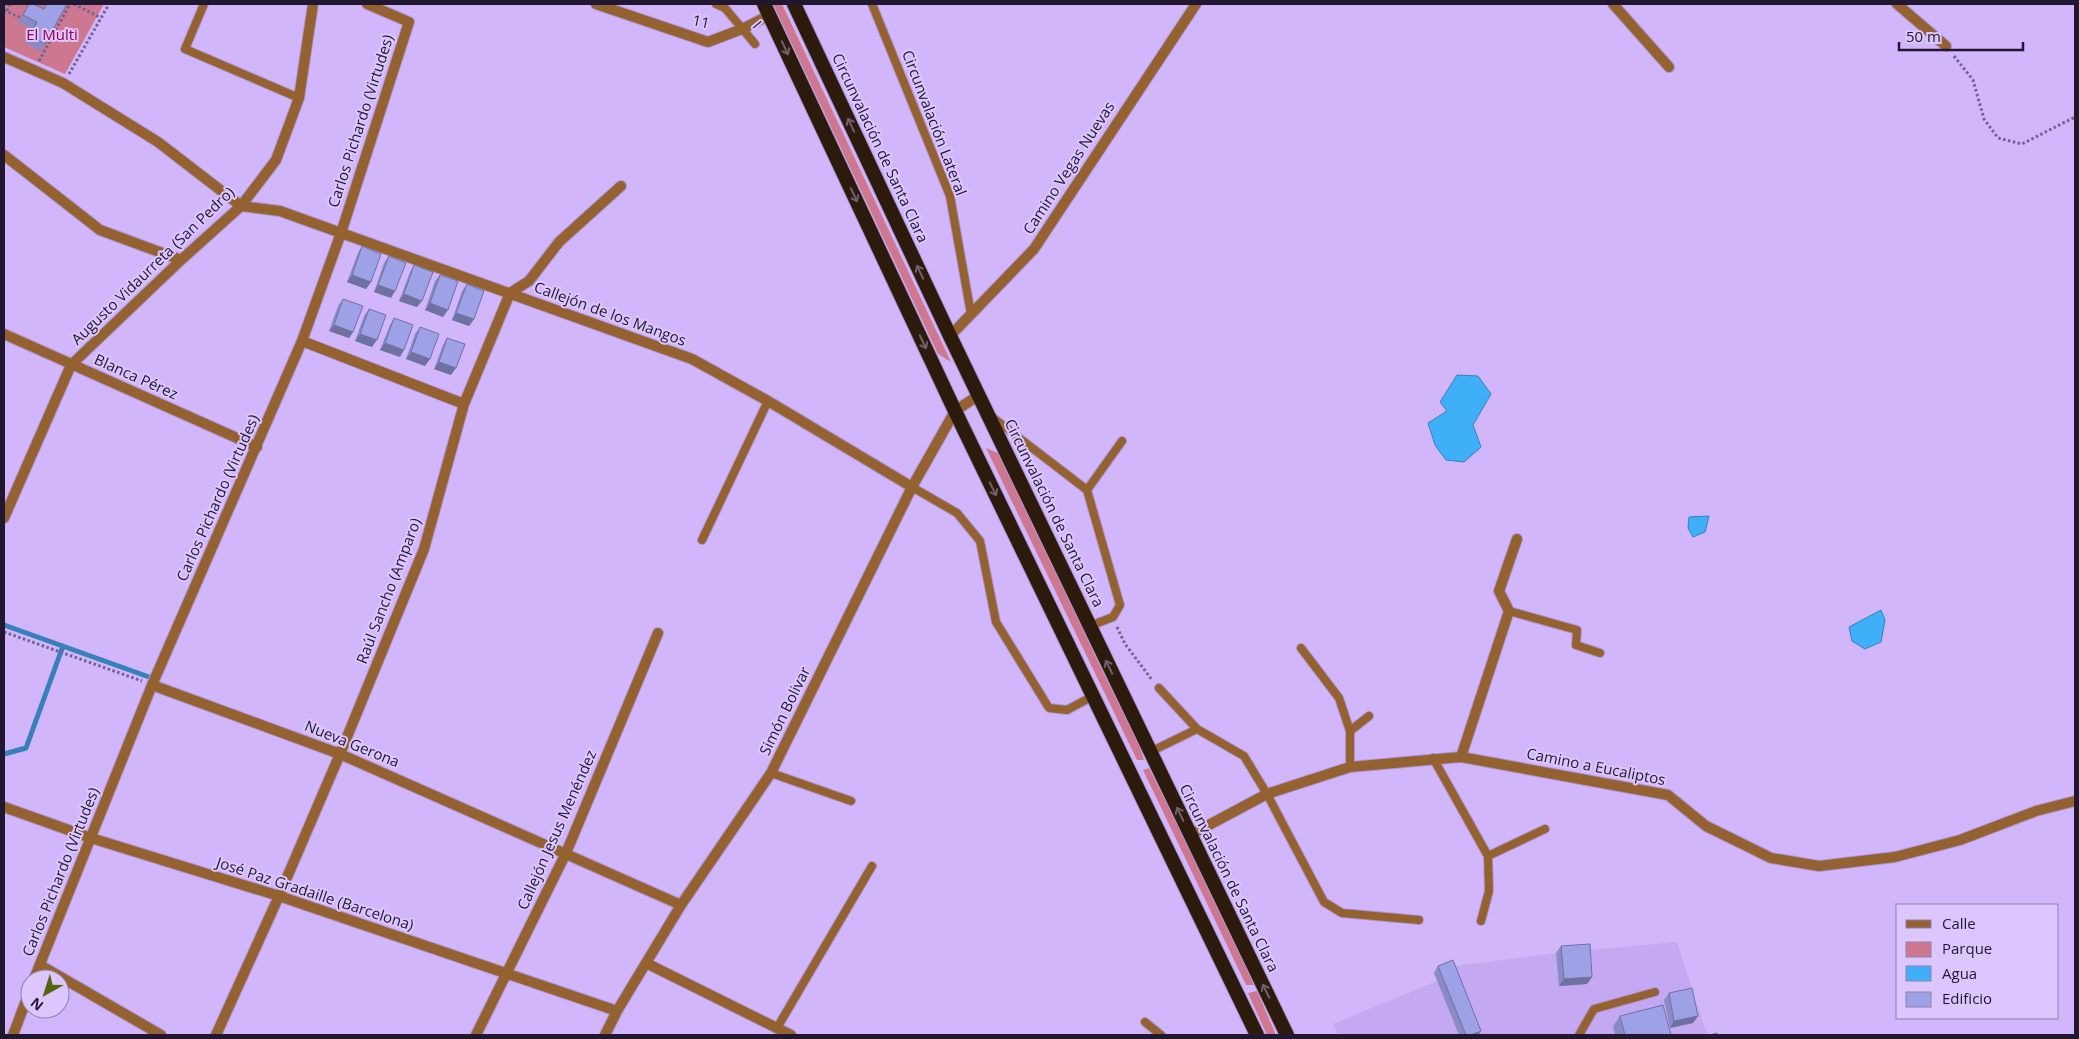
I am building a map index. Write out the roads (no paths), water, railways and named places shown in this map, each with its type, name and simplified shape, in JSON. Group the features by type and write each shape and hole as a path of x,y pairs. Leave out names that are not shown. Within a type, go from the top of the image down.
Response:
{"highway":[{"name":"Circunvalación de Santa Clara","path":"794,4 950,336 1287,1035"},
{"path":"767,10 955,411 1257,1035"}],"street":[{"name":"Augusto Vidaurreta (San Pedro)","path":"4,518 71,365 181,260 241,206 276,160 299,98 312,4"},
{"name":"Carlos Pichardo (Virtudes)","path":"38,969 152,685 302,341 341,233 409,22 367,4"},
{"name":"11","path":"596,4 708,42 742,29 767,10"},
{"name":"Camino Vegas Nuevas","path":"950,336 1034,249 1196,4"},
{"path":"1614,4 1669,67"},
{"path":"1897,4 1946,46"},
{"path":"4,56 63,83 158,142 241,206"},
{"path":"4,155 100,230 181,260"},
{"path":"510,293 529,281 559,242 621,186"},
{"name":"Callejón de los Mangos","path":"241,206 280,211 692,360 768,401 912,487"},
{"name":"Raúl Sancho (Amparo)","path":"216,1035 279,896 340,754 424,549 464,404 510,293"},
{"name":"Blanca Pérez","path":"4,334 257,447"},
{"path":"302,341 464,404"},
{"name":"Simón Bolivar","path":"605,1035 616,1012 680,905 771,773 912,487 955,411 979,395"},
{"path":"1461,757 1509,611 1499,591 1517,539"},
{"name":"Callejón Jesus Menéndez","path":"476,1035 566,853 658,632"},
{"name":"Nueva Gerona","path":"152,685 340,754 680,905"},
{"name":"Camino a Eucaliptos","path":"1190,835 1267,794 1350,766 1433,758 1461,757 1668,795 1706,826 1771,858 1819,866 1895,857 1960,840 2036,811 2075,801"},
{"name":"José Paz Gradaille (Barcelona)","path":"4,807 91,838 279,896 616,1012"},
{"path":"646,963 791,1035"},
{"path":"40,965 161,1035"},
{"path":"13,1035 20,1016"}],"lane":[{"path":"204,4 185,49 299,98"},
{"name":"I","path":"716,4 725,8 755,44"},
{"name":"Circunvalación Lateral","path":"872,4 950,196 971,314"},
{"path":"702,540 768,401"},
{"path":"988,414 1087,490 1120,605 1113,617 1090,626"},
{"path":"1087,490 1122,441"},
{"name":"Callejón de los Mangos","path":"912,487 957,514 980,541 996,622 1049,708 1067,710 1093,696"},
{"path":"1509,611 1577,630 1576,645 1600,653"},
{"path":"1301,648 1339,698 1350,731 1350,766"},
{"path":"1158,688 1197,729 1244,756 1267,794 1324,902 1342,913 1419,920"},
{"path":"1350,731 1369,716"},
{"path":"1150,752 1197,729"},
{"path":"1433,758 1488,856 1488,892 1481,920"},
{"path":"771,773 851,801"},
{"path":"1488,856 1545,829"},
{"path":"777,1028 872,866"},
{"path":"1579,1035 1594,1009 1655,992"},
{"path":"1145,1022 1161,1035"}],"water":[{"path":"1457,375 1478,376 1491,394 1473,425 1481,447 1464,462 1446,460 1435,445 1428,423 1447,411 1440,402"},
{"path":"1709,516 1705,532 1693,537 1688,528 1689,517"},
{"path":"1881,610 1885,620 1881,642 1865,649 1852,641 1849,627"}],"waterway":[{"path":"4,625 149,677"},
{"path":"4,754 26,748 63,646"}],"park label":[{"name":"El Multi","path":"52,35"}]}
